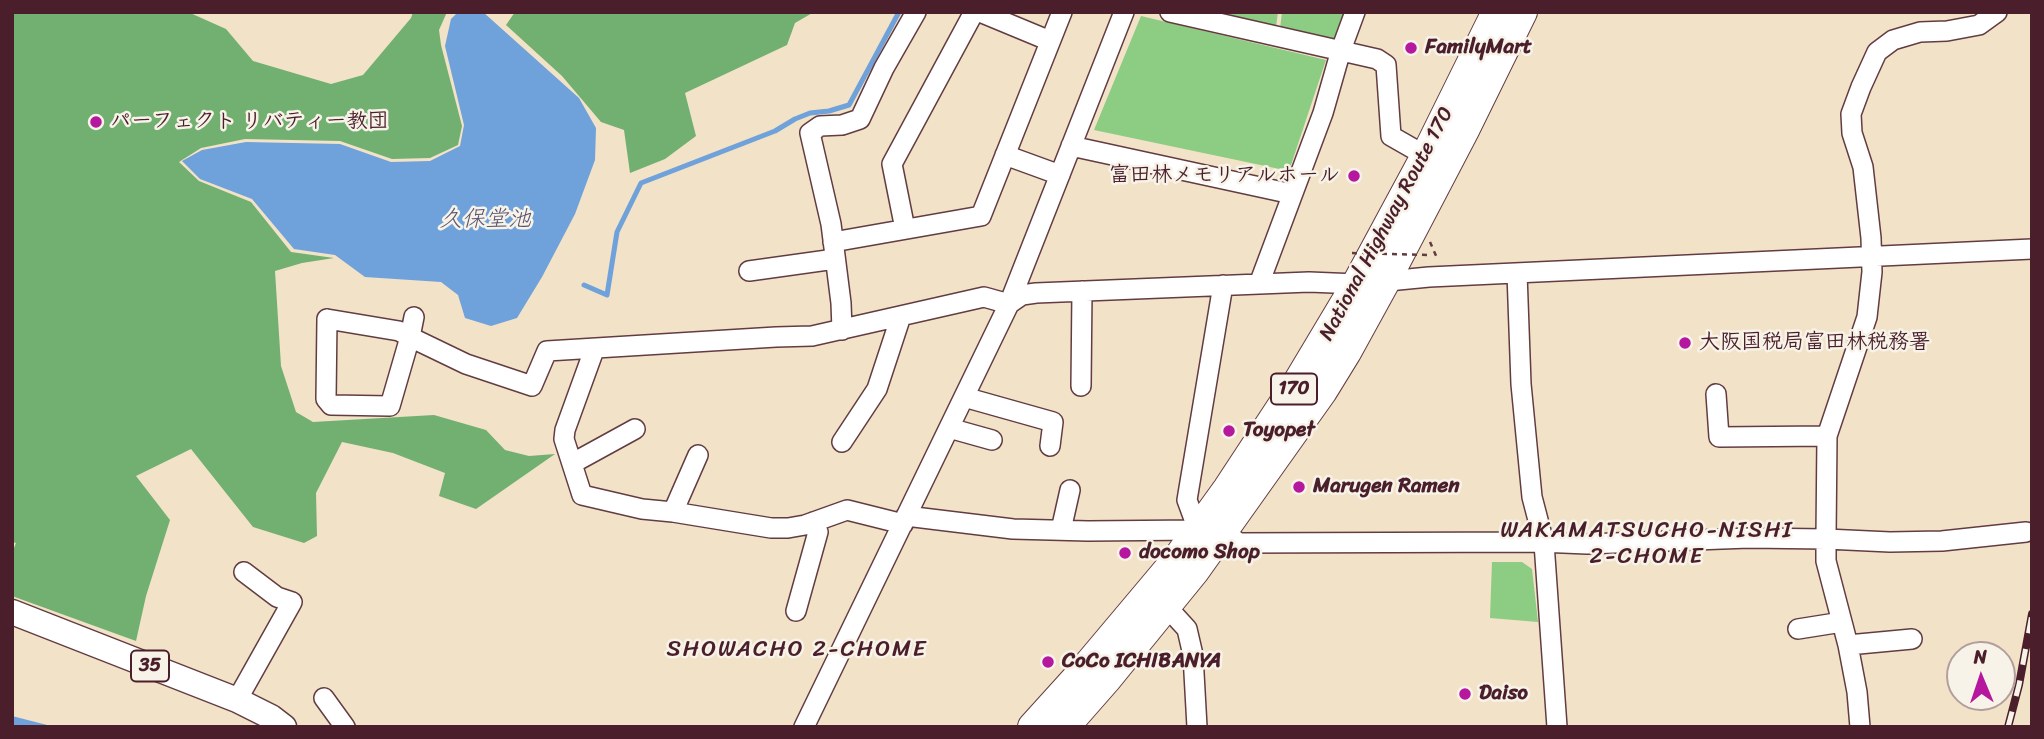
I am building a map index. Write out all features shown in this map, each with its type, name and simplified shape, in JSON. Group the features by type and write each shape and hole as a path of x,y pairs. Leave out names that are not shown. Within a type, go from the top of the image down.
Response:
{"highway":[{"name":"National Highway Route 170","path":"1371,282 1426,156 1497,12"},
{"name":"National Highway Route 170","path":"1064,727 1166,606 1211,530 1228,489 1299,382 1371,282 1465,128 1522,12"},
{"name":"National Highway Route 170","path":"1033,727 1143,601 1211,530"}],"main road":[{"name":"35","path":"12,611 237,700 271,717 284,727"}],"street":[{"path":"842,330 834,251 810,133 820,126 842,125 860,119 884,68 916,12"},
{"path":"905,229 892,164 974,12"},
{"path":"980,12 1049,41"},
{"path":"748,271 834,251 905,229 981,216 1062,12"},
{"path":"804,727 1009,304 1124,12"},
{"path":"1170,12 1377,59 1386,65 1391,136 1426,156"},
{"path":"1259,284 1323,113 1340,50 1355,12"},
{"path":"1860,727 1848,645 1826,561 1827,436 1867,317 1871,256 1863,167 1852,133 1851,114 1877,52 1893,40 1920,33 1979,25 1997,12"},
{"path":"1071,146 1292,194"},
{"path":"1005,155 1060,175"},
{"path":"1009,304 1022,295 1082,291 1371,282 1429,276 2032,249"},
{"path":"1517,273 1521,384 1532,497 1544,542 1558,727"},
{"path":"1211,530 1187,500 1223,285"},
{"path":"1081,386 1082,291"},
{"path":"414,317 410,337 390,407 331,405 326,399 327,318 399,331 410,337 466,364 532,386 547,351 812,336 984,297 1009,304"},
{"path":"842,442 877,389 901,316"},
{"path":"594,350 565,430 565,439 582,495 642,509 771,528 788,528 847,510 905,520 1013,529 1211,530 1239,543 1587,544 1749,538 1890,542 1942,541 2026,532"},
{"path":"1716,394 1719,437 1827,436"},
{"path":"964,397 1053,422 1050,446"},
{"path":"949,428 992,440"},
{"path":"573,463 635,429"},
{"path":"673,512 698,455"},
{"path":"1061,530 1070,490"},
{"path":"796,611 818,533 813,522"},
{"path":"237,700 292,602 277,597 244,572"},
{"path":"1166,606 1187,629 1193,655 1197,727"},
{"path":"1798,629 1842,622"},
{"path":"1848,645 1912,639"},
{"path":"324,698 345,727"}],"path":[{"path":"1430,242 1437,258"},
{"path":"1352,253 1429,255"}],"green space":[{"path":"12,12 188,12 226,29 253,61 331,84 363,75 411,18 413,12 447,12 439,30 462,126 458,145 430,158 392,159 340,141 245,139 201,148 179,162 199,181 251,202 291,252 334,258 275,271 281,366 296,412 313,422 434,415 486,430 505,450 529,456 555,454 476,509 439,496 445,473 393,453 342,442 316,493 317,536 304,543 253,527 191,449 136,476 170,520 146,596 136,641 12,596 12,553 16,543 12,542"},
{"path":"515,12 814,12 795,23 787,45 685,93 696,136 665,159 630,173 624,130 601,122 562,76 506,25"},
{"path":"1215,12 1278,12 1276,27"},
{"path":"1282,12 1345,12 1335,39 1329,43 1280,29"},
{"path":"1141,16 1326,60 1289,171 1094,130"},
{"path":"1492,562 1522,562 1532,569 1538,622 1490,618"}],"water":[{"name":"久保堂池","path":"458,12 483,12 579,98 596,128 595,160 575,214 542,277 517,318 491,326 465,318 458,295 441,282 365,277 335,255 294,249 252,199 200,179 182,161 202,150 246,142 340,144 391,162 430,161 460,146 464,125 445,46 451,19"},
{"path":"12,716 55,727 12,727"}],"waterway":[{"path":"584,285 607,295 617,232 641,183 775,131 810,113 849,105 899,12"}],"railway":[{"path":"2008,727 2032,614"}],"place":[{"name":"FamilyMart","path":"1411,48"},
{"name":"パーフェクト リバティー教団","path":"96,122"},
{"name":"富田林メモリアルホール","path":"1354,176"},
{"name":"大阪国税局富田林税務署","path":"1685,343"},
{"name":"Toyopet","path":"1229,431"},
{"name":"Marugen Ramen","path":"1299,487"},
{"name":"docomo Shop","path":"1125,553"},
{"name":"CoCo ICHIBANYA","path":"1048,662"},
{"name":"Daiso","path":"1465,694"}],"district":[{"name":"WAKAMATSUCHO-NISHI 2-CHOME","path":"1647,544"},
{"name":"SHOWACHO 2-CHOME","path":"797,650"}]}
